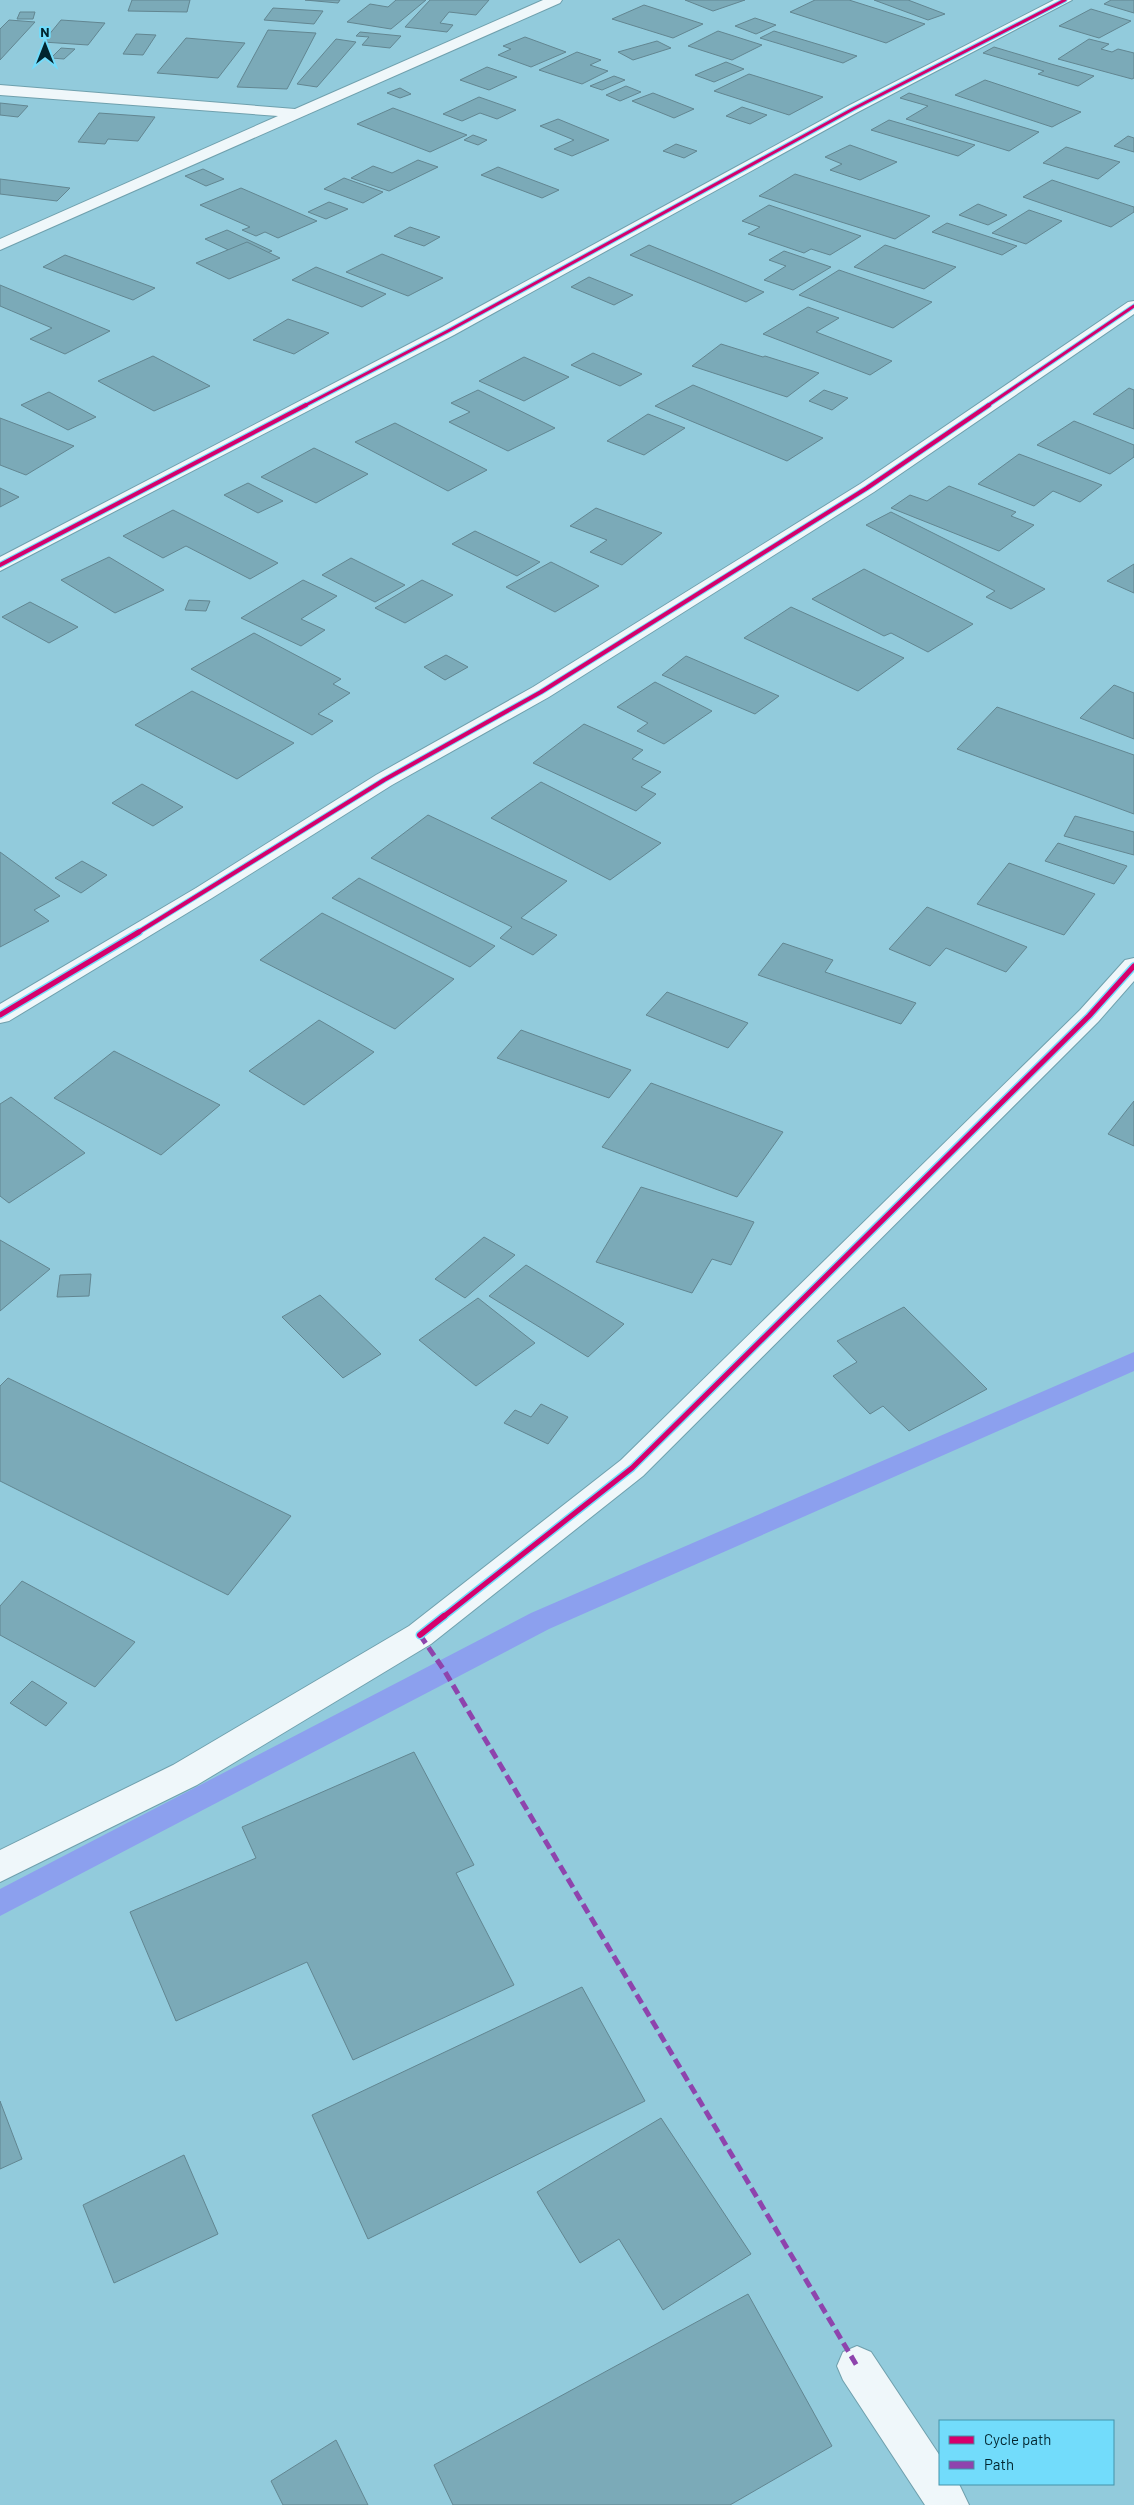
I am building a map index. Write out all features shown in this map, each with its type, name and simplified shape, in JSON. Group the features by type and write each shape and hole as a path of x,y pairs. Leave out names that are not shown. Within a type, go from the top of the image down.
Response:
{"street":[{"path":"0,245 555,0"},
{"path":"0,565 448,331 853,109 1065,0"},
{"path":"0,90 295,114"},
{"path":"0,1015 204,893 384,780 541,692 867,488 1134,306"},
{"path":"0,1867 185,1776 420,1635 632,1468 1089,1016 1134,966"},
{"path":"857,2366 948,2505"}],"building":[{"path":"132,0 190,0 187,12 128,11"},
{"path":"305,0 340,0 338,3"},
{"path":"396,0 426,0 391,29 347,22 370,4 388,7"},
{"path":"430,0 489,0 476,15 449,12 440,23 453,25 447,32 405,27"},
{"path":"685,0 745,0 713,11"},
{"path":"815,0 849,0 925,24 886,43 790,12"},
{"path":"874,0 908,0 945,14 928,20"},
{"path":"1111,0 1134,0 1134,13 1104,4"},
{"path":"644,5 703,24 673,38 612,19"},
{"path":"273,8 323,11 314,24 264,20"},
{"path":"1091,9 1131,21 1099,38 1059,26"},
{"path":"20,12 35,12 33,19 17,19"},
{"path":"755,18 776,25 756,34 735,26"},
{"path":"9,20 35,22 0,60 0,29"},
{"path":"61,20 105,23 88,45 43,42"},
{"path":"268,30 316,33 287,89 237,87"},
{"path":"718,31 762,45 732,60 688,46"},
{"path":"774,31 857,56 843,63 760,38"},
{"path":"360,32 401,36 390,48 362,45 369,37 356,36"},
{"path":"136,34 156,35 143,55 123,54"},
{"path":"525,37 566,52 531,67 498,55 511,49 503,46"},
{"path":"186,38 245,43 218,78 157,73"},
{"path":"336,39 356,42 317,87 297,84"},
{"path":"1089,39 1109,44 1101,49 1112,52 1118,49 1134,53 1134,78 1058,59"},
{"path":"657,41 671,48 633,60 618,52"},
{"path":"994,47 1094,76 1078,86 1038,74 1044,71 983,53"},
{"path":"61,48 75,49 64,59 51,58"},
{"path":"577,52 601,60 590,65 608,71 582,84 539,70"},
{"path":"726,62 744,69 714,82 695,75"},
{"path":"487,67 517,77 489,90 460,80"},
{"path":"749,74 823,97 789,115 714,91"},
{"path":"614,76 625,80 602,90 590,86"},
{"path":"985,80 1081,112 1052,127 955,95"},
{"path":"626,86 641,92 620,101 606,95"},
{"path":"400,88 411,94 400,98 387,93"},
{"path":"653,93 694,109 674,118 632,101"},
{"path":"909,93 1039,132 1009,151 906,119 928,106 900,98"},
{"path":"479,97 516,110 497,119 480,113 462,121 443,114"},
{"path":"0,103 28,106 18,117 0,115"},
{"path":"742,107 767,115 750,124 726,116"},
{"path":"393,108 467,135 430,152 357,124"},
{"path":"99,113 155,117 138,141 108,139 105,144 78,142"},
{"path":"558,119 609,140 572,156 554,149 574,140 540,126"},
{"path":"889,120 975,145 958,156 871,130"},
{"path":"473,135 487,140 478,145 464,140"},
{"path":"1128,136 1134,138 1134,152 1114,146"},
{"path":"676,144 697,151 684,158 663,151"},
{"path":"850,145 897,162 860,180 830,170 842,164 825,157"},
{"path":"1066,147 1120,162 1098,179 1043,163"},
{"path":"418,160 438,167 389,191 351,178 373,166 392,173"},
{"path":"498,167 559,190 542,198 481,175"},
{"path":"203,169 224,179 206,186 185,176"},
{"path":"795,174 930,216 895,239 759,196"},
{"path":"344,178 383,192 363,203 324,189"},
{"path":"0,179 70,188 57,201 0,194"},
{"path":"1052,180 1134,207 1134,212 1111,227 1023,197"},
{"path":"241,188 317,221 278,238 265,232 256,236 242,230 250,227 200,205"},
{"path":"329,202 348,209 326,219 308,212"},
{"path":"978,204 1007,215 988,225 959,215"},
{"path":"769,205 861,236 830,255 811,249 804,253 748,234 760,227 742,221"},
{"path":"1029,210 1062,221 1026,244 992,233"},
{"path":"947,223 1017,246 1002,255 932,232"},
{"path":"410,227 440,237 424,246 394,236"},
{"path":"227,230 272,251 250,260 205,239"},
{"path":"247,242 280,258 229,279 196,263"},
{"path":"649,245 764,292 746,302 630,255"},
{"path":"885,245 956,267 924,289 854,267"},
{"path":"784,251 831,267 793,290 764,280 786,266 769,260"},
{"path":"382,254 443,278 408,296 346,272"},
{"path":"65,255 155,288 133,300 43,267"},
{"path":"316,267 386,294 362,307 292,280"},
{"path":"839,270 932,302 893,328 799,295"},
{"path":"589,277 633,295 614,305 571,287"},
{"path":"0,285 110,331 65,354 30,339 52,328 0,306"},
{"path":"808,307 839,318 816,332 892,361 870,375 763,334"},
{"path":"288,319 329,333 294,354 253,340"},
{"path":"721,344 819,373 787,397 692,366"},
{"path":"593,353 642,374 620,386 571,365"},
{"path":"153,356 210,386 154,411 98,381"},
{"path":"524,357 569,377 524,401 479,381"},
{"path":"693,385 823,438 787,461 655,406"},
{"path":"1129,388 1134,390 1134,429 1093,414"},
{"path":"478,390 555,428 508,451 449,422 470,412 451,403"},
{"path":"824,390 848,398 832,410 809,401"},
{"path":"49,392 96,417 68,430 21,405"},
{"path":"648,414 685,428 644,455 607,441"},
{"path":"0,418 74,446 26,475 0,465"},
{"path":"1074,421 1134,445 1134,457 1110,474 1037,445"},
{"path":"395,423 487,470 448,491 355,442"},
{"path":"314,448 368,474 316,503 261,477"},
{"path":"1019,454 1102,485 1080,502 1053,491 1034,506 978,484"},
{"path":"248,483 283,501 258,513 224,495"},
{"path":"949,486 1016,512 1011,516 1034,525 999,551 891,508 910,495 927,501"},
{"path":"0,488 19,497 0,507"},
{"path":"596,508 662,533 622,565 590,552 607,540 570,526"},
{"path":"173,510 278,563 250,579 186,546 163,558 123,536"},
{"path":"891,512 1045,589 1011,609 986,597 995,591 866,525"},
{"path":"475,531 540,562 517,576 452,544"},
{"path":"109,557 164,590 115,613 61,580"},
{"path":"351,558 405,585 375,602 322,575"},
{"path":"551,562 599,586 555,612 506,587"},
{"path":"1134,564 1134,593 1107,581"},
{"path":"864,569 973,624 928,652 891,633 884,636 812,599"},
{"path":"303,580 337,596 301,619 325,630 301,646 241,618"},
{"path":"422,580 453,595 405,623 375,608"},
{"path":"189,600 210,601 206,611 185,610"},
{"path":"30,602 78,627 49,643 2,617"},
{"path":"791,607 904,658 858,691 744,638"},
{"path":"254,633 341,679 333,684 350,693 318,714 333,721 312,735 191,669"},
{"path":"446,655 468,667 445,680 424,667"},
{"path":"686,656 779,696 755,714 662,675"},
{"path":"655,682 712,711 664,744 637,731 648,723 617,707"},
{"path":"1114,685 1134,693 1134,739 1080,718"},
{"path":"192,691 294,743 237,779 135,725"},
{"path":"997,707 1134,755 1134,814 957,749"},
{"path":"584,724 643,750 632,759 661,772 641,787 656,794 636,811 533,763"},
{"path":"541,782 661,843 610,880 491,818"},
{"path":"142,784 183,807 153,826 112,803"},
{"path":"428,815 567,881 521,918 557,935 533,955 500,938 512,927 371,858"},
{"path":"1075,816 1134,832 1134,855 1064,836"},
{"path":"1058,843 1127,866 1114,884 1045,861"},
{"path":"0,852 60,896 34,910 49,921 0,947"},
{"path":"82,861 107,875 81,893 55,878"},
{"path":"1009,863 1095,894 1064,935 977,904"},
{"path":"359,878 495,946 470,967 332,898"},
{"path":"927,907 1027,947 1006,972 946,948 930,966 889,949"},
{"path":"322,913 454,979 395,1029 260,960"},
{"path":"783,943 833,960 825,972 916,1003 901,1024 758,975"},
{"path":"667,992 748,1023 728,1048 646,1015"},
{"path":"319,1020 374,1052 304,1105 249,1071"},
{"path":"521,1030 631,1070 609,1098 497,1058"},
{"path":"114,1051 220,1105 161,1155 54,1098"},
{"path":"651,1083 783,1132 737,1197 602,1147"},
{"path":"11,1097 85,1153 9,1203 0,1196 0,1104"},
{"path":"1134,1101 1134,1146 1108,1134"},
{"path":"641,1187 754,1222 731,1265 712,1259 692,1293 596,1262"},
{"path":"484,1237 515,1255 465,1298 435,1279"},
{"path":"0,1240 50,1269 0,1311"},
{"path":"526,1265 624,1324 588,1357 489,1296"},
{"path":"91,1274 89,1296 57,1297 60,1275"},
{"path":"320,1295 381,1354 343,1378 282,1317"},
{"path":"478,1298 535,1343 476,1386 419,1340"},
{"path":"904,1307 987,1389 909,1431 883,1406 870,1414 833,1376 857,1362 837,1341"},
{"path":"8,1378 291,1516 228,1595 0,1481 0,1386"},
{"path":"541,1404 568,1417 548,1444 504,1423 515,1410 531,1417"},
{"path":"22,1581 135,1642 95,1687 0,1635 0,1606"},
{"path":"32,1681 67,1703 46,1726 10,1703"},
{"path":"414,1752 474,1865 456,1873 514,1985 353,2060 307,1962 176,2021 130,1912 256,1858 242,1827"},
{"path":"582,1987 645,2101 368,2239 312,2115"},
{"path":"0,2101 22,2159 0,2169"},
{"path":"661,2118 751,2254 663,2310 619,2239 580,2263 537,2192"},
{"path":"184,2155 218,2234 114,2283 83,2205"},
{"path":"748,2294 832,2446 730,2505 453,2505 434,2465"},
{"path":"336,2440 368,2505 283,2505 271,2481"}],"waterway":[{"path":"0,1903 540,1621 1134,1361"}],"marked path":[{"path":"420,1635 444,1670 857,2366"}],"cycle path":[{"path":"0,565 448,331 853,109 1065,0"},
{"path":"0,1015 204,893 384,780 541,692 867,488 1134,306"},
{"path":"420,1635 632,1468 1089,1016 1134,966"}]}
